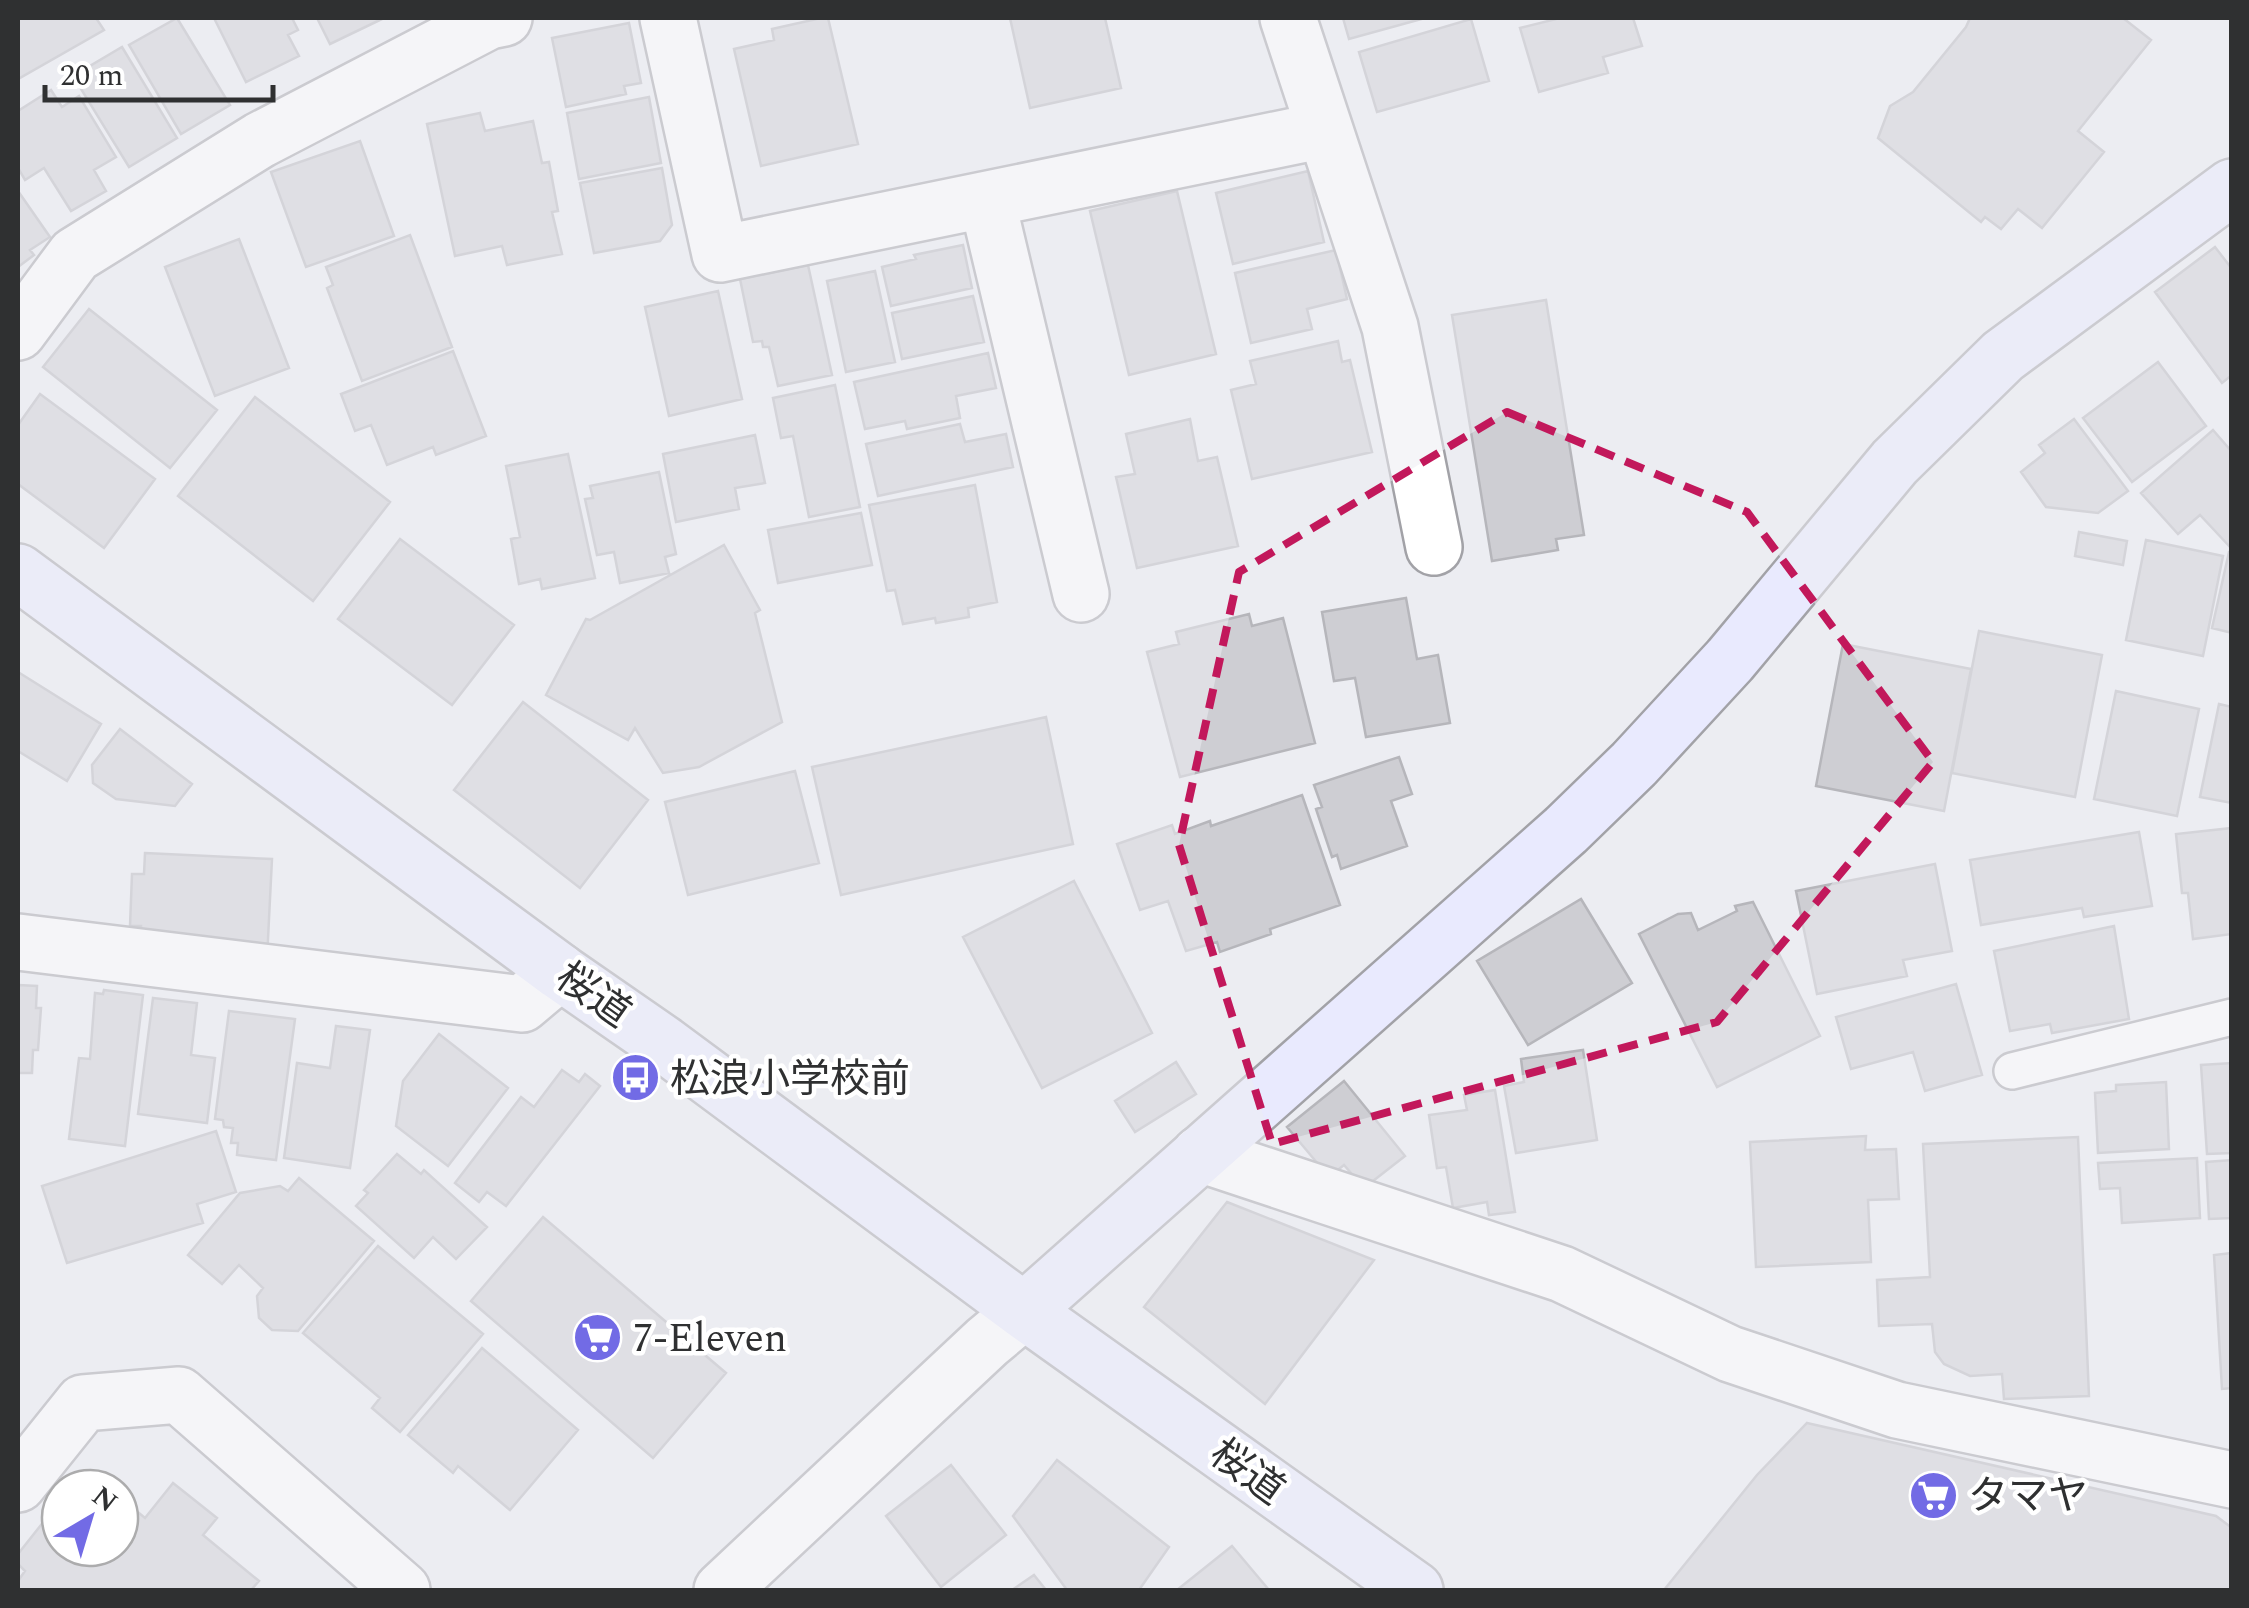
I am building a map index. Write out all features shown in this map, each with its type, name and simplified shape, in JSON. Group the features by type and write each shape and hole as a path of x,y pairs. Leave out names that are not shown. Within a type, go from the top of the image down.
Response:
{"street":[{"path":"18,332 75,255 260,140 489,21 504,18"},
{"path":"668,18 720,254 1324,130"},
{"path":"1288,18 1390,328 1434,547"},
{"path":"722,1590 986,1342 1566,830 1634,764 1730,660 1895,462 2003,356 2232,187"},
{"path":"987,200 1081,594"},
{"name":"桜道","path":"18,572 1024,1311 1415,1590"},
{"path":"18,942 522,1004 560,972"},
{"path":"1200,1154 1562,1274 1730,1354 1897,1410 2232,1480"},
{"path":"18,1484 83,1403 178,1395 402,1590"}],"lane":[{"path":"2012,1071 2232,1017"}],"highlighted area":[{"path":"1507,412 1747,512 1933,762 1717,1022 1272,1144 1179,845 1239,572"}],"building":[{"path":"18,18 96,18 104,30 18,79"},
{"path":"177,18 230,105 181,134 129,45"},
{"path":"214,18 292,18 298,30 288,35 299,56 246,82"},
{"path":"317,18 384,18 330,44"},
{"path":"828,18 858,144 761,166 734,49 774,40 772,29"},
{"path":"1010,18 1105,18 1121,88 1030,108"},
{"path":"1343,18 1425,18 1349,39"},
{"path":"1560,18 1633,18 1642,46 1603,57 1608,73 1539,92 1520,28"},
{"path":"1970,18 2123,18 2151,40 2078,131 2104,152 2042,228 2018,209 2001,229 1985,217 1981,222 1878,138 1890,106 1913,92"},
{"path":"1471,19 1489,81 1377,112 1359,52"},
{"path":"629,23 641,83 624,86 626,94 566,107 552,38"},
{"path":"122,47 177,138 129,167 73,76"},
{"path":"51,90 62,107 79,96 116,157 94,170 106,191 71,211 44,168 25,180 18,168 18,111"},
{"path":"649,97 661,163 579,179 567,113"},
{"path":"480,113 485,131 533,121 542,163 549,162 558,211 552,212 562,254 507,265 502,246 455,256 427,124"},
{"path":"360,141 394,236 306,267 271,172"},
{"path":"662,168 672,225 660,241 594,253 580,183"},
{"path":"1308,171 1324,242 1233,264 1216,193"},
{"path":"18,191 50,237 30,250 34,255 18,267"},
{"path":"1177,191 1216,354 1129,375 1090,211"},
{"path":"410,235 452,347 362,381 327,288 333,285 326,267"},
{"path":"239,239 289,368 215,396 165,267"},
{"path":"963,245 972,288 891,306 882,267 916,259 914,255"},
{"path":"2215,247 2232,269 2232,375 2222,383 2155,292"},
{"path":"1336,250 1347,299 1307,309 1312,329 1251,343 1235,273"},
{"path":"808,265 832,375 778,386 769,347 763,347 762,341 753,342 740,279"},
{"path":"875,271 895,362 846,372 827,281"},
{"path":"718,291 742,399 669,416 645,307"},
{"path":"973,296 984,342 902,359 892,313"},
{"path":"1546,300 1584,535 1556,539 1558,550 1492,561 1452,315"},
{"path":"89,309 217,410 170,468 43,367"},
{"path":"1338,341 1342,362 1350,360 1372,452 1252,479 1231,390 1256,384 1250,361"},
{"path":"453,351 486,436 436,455 433,447 387,465 371,425 355,431 341,394"},
{"path":"988,353 996,388 956,396 960,418 907,429 905,421 865,429 854,382"},
{"path":"2158,362 2206,426 2132,482 2083,418"},
{"path":"835,385 860,507 809,517 793,436 781,438 773,398"},
{"path":"40,394 155,479 104,548 18,484 18,425"},
{"path":"255,397 390,502 313,601 178,496"},
{"path":"1190,419 1198,461 1217,457 1238,546 1137,568 1116,477 1135,474 1126,434"},
{"path":"2074,419 2128,491 2098,513 2046,507 2021,472 2045,453 2039,445"},
{"path":"960,424 965,442 1006,434 1013,467 878,496 866,444"},
{"path":"2213,430 2232,452 2230,547 2200,515 2178,534 2141,493"},
{"path":"755,435 765,483 735,488 739,509 676,522 663,454"},
{"path":"568,454 595,578 542,589 540,579 519,584 511,539 520,537 506,466"},
{"path":"659,472 676,554 665,557 669,573 620,583 614,552 597,555 585,499 593,498 590,486"},
{"path":"975,485 997,602 968,608 969,617 903,624 895,590 887,591 869,505"},
{"path":"861,513 872,565 778,583 768,530"},
{"path":"2079,532 2127,541 2123,565 2075,556"},
{"path":"400,539 514,625 452,705 338,619"},
{"path":"2146,540 2223,556 2203,656 2126,640"},
{"path":"724,545 760,610 755,613 782,722 699,767 663,773 635,728 628,740 546,695 586,619"},
{"path":"2232,552 2232,633 2212,628"},
{"path":"1406,598 1417,659 1438,655 1450,723 1366,737 1355,678 1334,681 1322,612"},
{"path":"1249,614 1252,626 1283,618 1315,743 1180,777 1147,652 1179,644 1176,632"},
{"path":"1979,631 2102,655 2075,797 1952,773"},
{"path":"1843,644 1971,669 1944,811 1816,786"},
{"path":"18,672 101,724 67,781 18,751"},
{"path":"2116,691 2199,709 2177,816 2094,799"},
{"path":"523,702 648,800 580,888 454,790"},
{"path":"2219,704 2232,707 2232,803 2200,797"},
{"path":"1046,717 1073,844 841,895 812,767"},
{"path":"120,729 192,784 175,806 116,799 93,783 92,765"},
{"path":"1399,757 1412,794 1391,801 1407,846 1341,869 1337,855 1332,857 1316,809 1322,807 1314,785"},
{"path":"795,771 819,863 688,895 665,802"},
{"path":"1302,795 1340,905 1270,929 1271,934 1220,952 1217,942 1186,951 1168,901 1140,910 1117,844 1172,825 1175,834 1210,821 1211,826"},
{"path":"2232,828 2232,934 2193,939 2188,893 2182,893 2176,834"},
{"path":"2139,832 2152,906 2084,917 2082,908 1981,925 1970,860"},
{"path":"145,853 272,859 267,959 140,953 141,926 130,926 132,874 144,874"},
{"path":"1935,864 1952,951 1903,960 1907,976 1817,994 1796,891"},
{"path":"1074,881 1152,1033 1042,1088 963,937"},
{"path":"1581,899 1632,983 1528,1045 1477,961"},
{"path":"1753,902 1820,1036 1717,1087 1639,934 1678,914 1691,913 1698,930 1737,911 1735,906"},
{"path":"2114,926 2129,1019 2052,1033 2050,1024 2010,1031 1994,951"},
{"path":"1956,984 1982,1075 1925,1091 1913,1052 1851,1069 1836,1017"},
{"path":"18,985 37,986 36,1008 41,1008 32,1073 18,1073"},
{"path":"104,990 143,995 125,1146 69,1139 79,1058 90,1059 95,993 103,994"},
{"path":"153,998 197,1003 191,1055 215,1058 207,1123 138,1114"},
{"path":"229,1011 295,1019 276,1160 237,1155 238,1143 231,1143 233,1128 224,1127 223,1120 215,1119"},
{"path":"336,1026 370,1030 350,1168 284,1158 297,1063 330,1068"},
{"path":"439,1034 508,1088 448,1166 396,1126 403,1081"},
{"path":"1583,1050 1597,1140 1516,1153 1504,1086 1524,1082 1521,1059"},
{"path":"1176,1062 1196,1094 1135,1132 1115,1101"},
{"path":"2232,1063 2232,1153 2207,1154 2201,1065"},
{"path":"562,1070 579,1082 585,1074 600,1086 506,1206 487,1192 479,1202 455,1183 521,1097 534,1107"},
{"path":"1344,1081 1405,1156 1364,1188 1344,1165 1329,1177 1287,1127"},
{"path":"2166,1082 2169,1149 2098,1153 2095,1093 2116,1091 2116,1085"},
{"path":"1495,1090 1515,1212 1489,1215 1487,1202 1453,1208 1446,1167 1437,1168 1429,1115 1467,1110 1464,1095"},
{"path":"216,1131 236,1192 197,1204 203,1223 67,1263 42,1186"},
{"path":"1866,1136 1865,1150 1896,1149 1899,1199 1868,1200 1871,1262 1756,1267 1750,1142"},
{"path":"2078,1137 2089,1396 2004,1399 2002,1374 1970,1376 1944,1364 1935,1352 1932,1324 1879,1326 1877,1280 1930,1277 1923,1144"},
{"path":"397,1154 421,1174 424,1170 487,1227 456,1259 433,1237 414,1258 356,1206 368,1193 364,1190"},
{"path":"2197,1158 2200,1218 2122,1223 2120,1188 2100,1189 2098,1163"},
{"path":"2232,1160 2232,1218 2209,1219 2206,1162"},
{"path":"299,1178 374,1241 298,1331 272,1330 259,1318 257,1296 263,1288 239,1265 222,1284 188,1255 240,1193 280,1186 288,1191"},
{"path":"1227,1202 1374,1260 1265,1404 1144,1307"},
{"name":"7-Eleven","path":"543,1217 726,1373 653,1458 471,1301"},
{"path":"378,1246 483,1334 400,1432 372,1408 380,1398 303,1333"},
{"path":"2232,1253 2232,1388 2222,1389 2214,1255"},
{"path":"482,1348 578,1430 510,1510 458,1466 453,1473 408,1435"},
{"name":"タマヤ","path":"1807,1423 2216,1516 2232,1528 2232,1590 1664,1590 1757,1475"},
{"path":"1057,1460 1169,1547 1139,1590 1067,1590 1013,1516"},
{"path":"951,1465 1006,1535 941,1587 886,1516"},
{"path":"173,1483 217,1518 203,1535 259,1581 251,1590 18,1590 18,1581 25,1571 18,1564 18,1554 40,1526 40,1568 140,1568 140,1514 145,1518"},
{"path":"1232,1546 1269,1590 1177,1590"},
{"path":"1034,1575 1046,1590 1012,1590"}],"place":[{"name":"松浪小学校前","path":"635,1078"},
{"name":"7-Eleven","path":"598,1337"},
{"name":"タマヤ","path":"1933,1495"}]}
